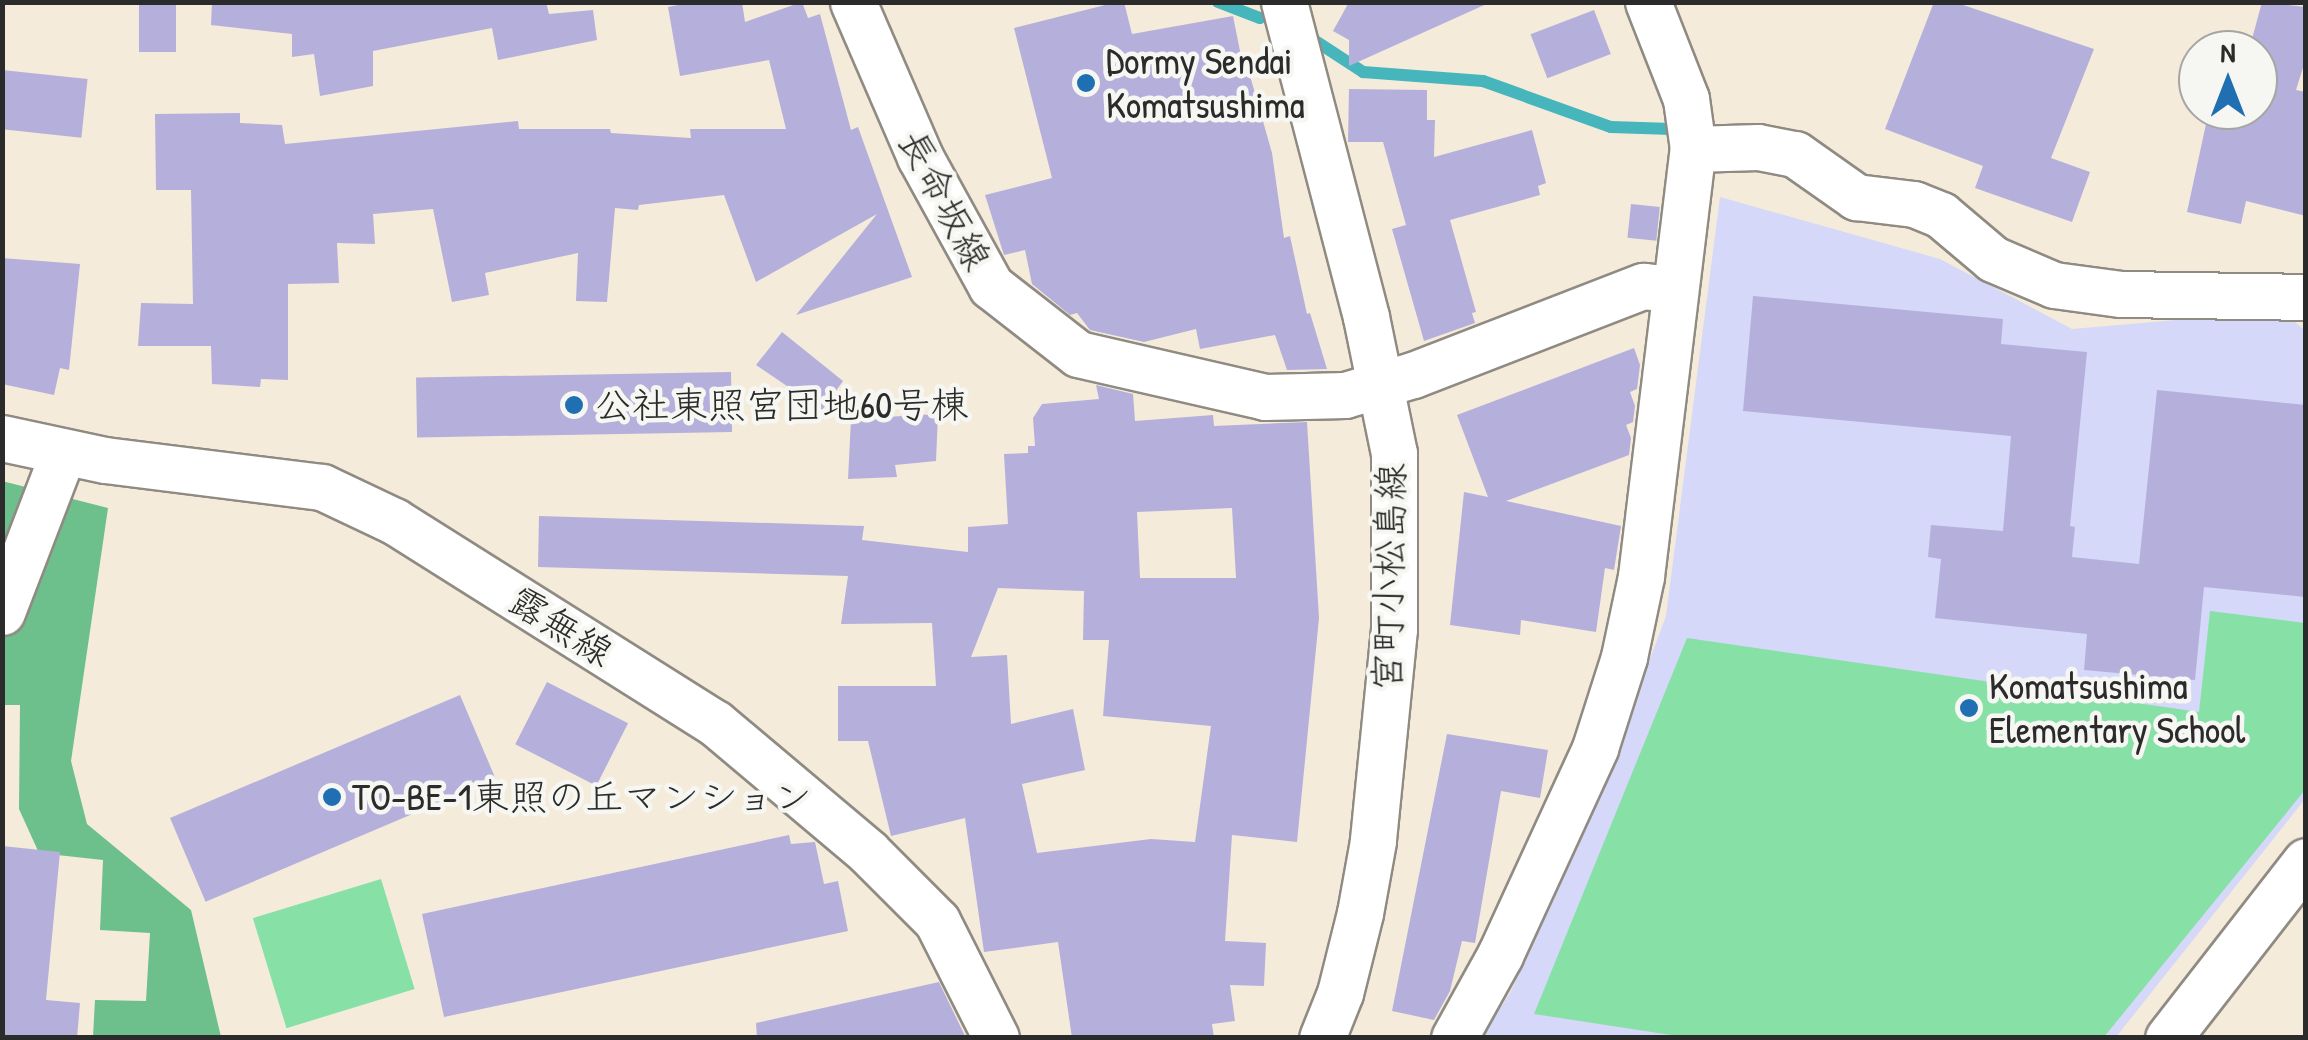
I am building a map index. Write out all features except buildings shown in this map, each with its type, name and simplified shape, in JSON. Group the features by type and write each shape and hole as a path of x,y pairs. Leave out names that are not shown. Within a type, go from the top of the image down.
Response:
{"street":[{"name":"長命坂線","path":"853,2 920,157 991,286 1078,354 1265,397 1345,395 1643,286 1674,289"},
{"name":"宮町小松島線","path":"1284,2 1382,384 1394,453 1396,527 1390,667 1373,841 1360,913 1322,1038"},
{"path":"1454,1038 1500,955 1595,748 1624,657 1641,576 1693,150 1686,99 1648,2"},
{"path":"1693,150 1758,147 1795,154 1856,197 1914,204 1941,216 1993,258 2054,285 2122,294 2306,298"},
{"name":"露無線","path":"2,438 63,453 322,487 394,521 715,722 772,770 868,852 936,921 995,1033"},
{"path":"2,612 63,453"},
{"path":"2168,1038 2306,862"}],"shaded area":[{"name":"Komatsushima Elementary School","path":"1720,197 1940,259 2072,329 2281,311 2305,330 2305,799 2116,1037 1481,1038 1510,993 1588,825 1666,616"}],"green space":[{"path":"2,481 108,508 71,761 87,824 191,910 221,1037 93,1037 95,1000 146,1001 150,933 100,930 103,860 39,853 19,809 20,705 2,705"},
{"path":"2210,611 2305,623 2305,790 2104,1037 1684,1037 1534,1014 1687,638 2199,712"},
{"path":"381,879 415,989 286,1028 253,918"}],"waterway":[{"path":"1218,2 1260,18"},
{"path":"1314,40 1363,72 1483,81 1611,127 1672,129"}],"place":[{"name":"Dormy Sendai Komatsushima","path":"1086,83"},
{"name":"公社東照宮団地60号棟","path":"574,405"},
{"name":"Komatsushima Elementary School","path":"1969,708"},
{"name":"TO-BE-1東照の丘マンション","path":"332,797"}]}
